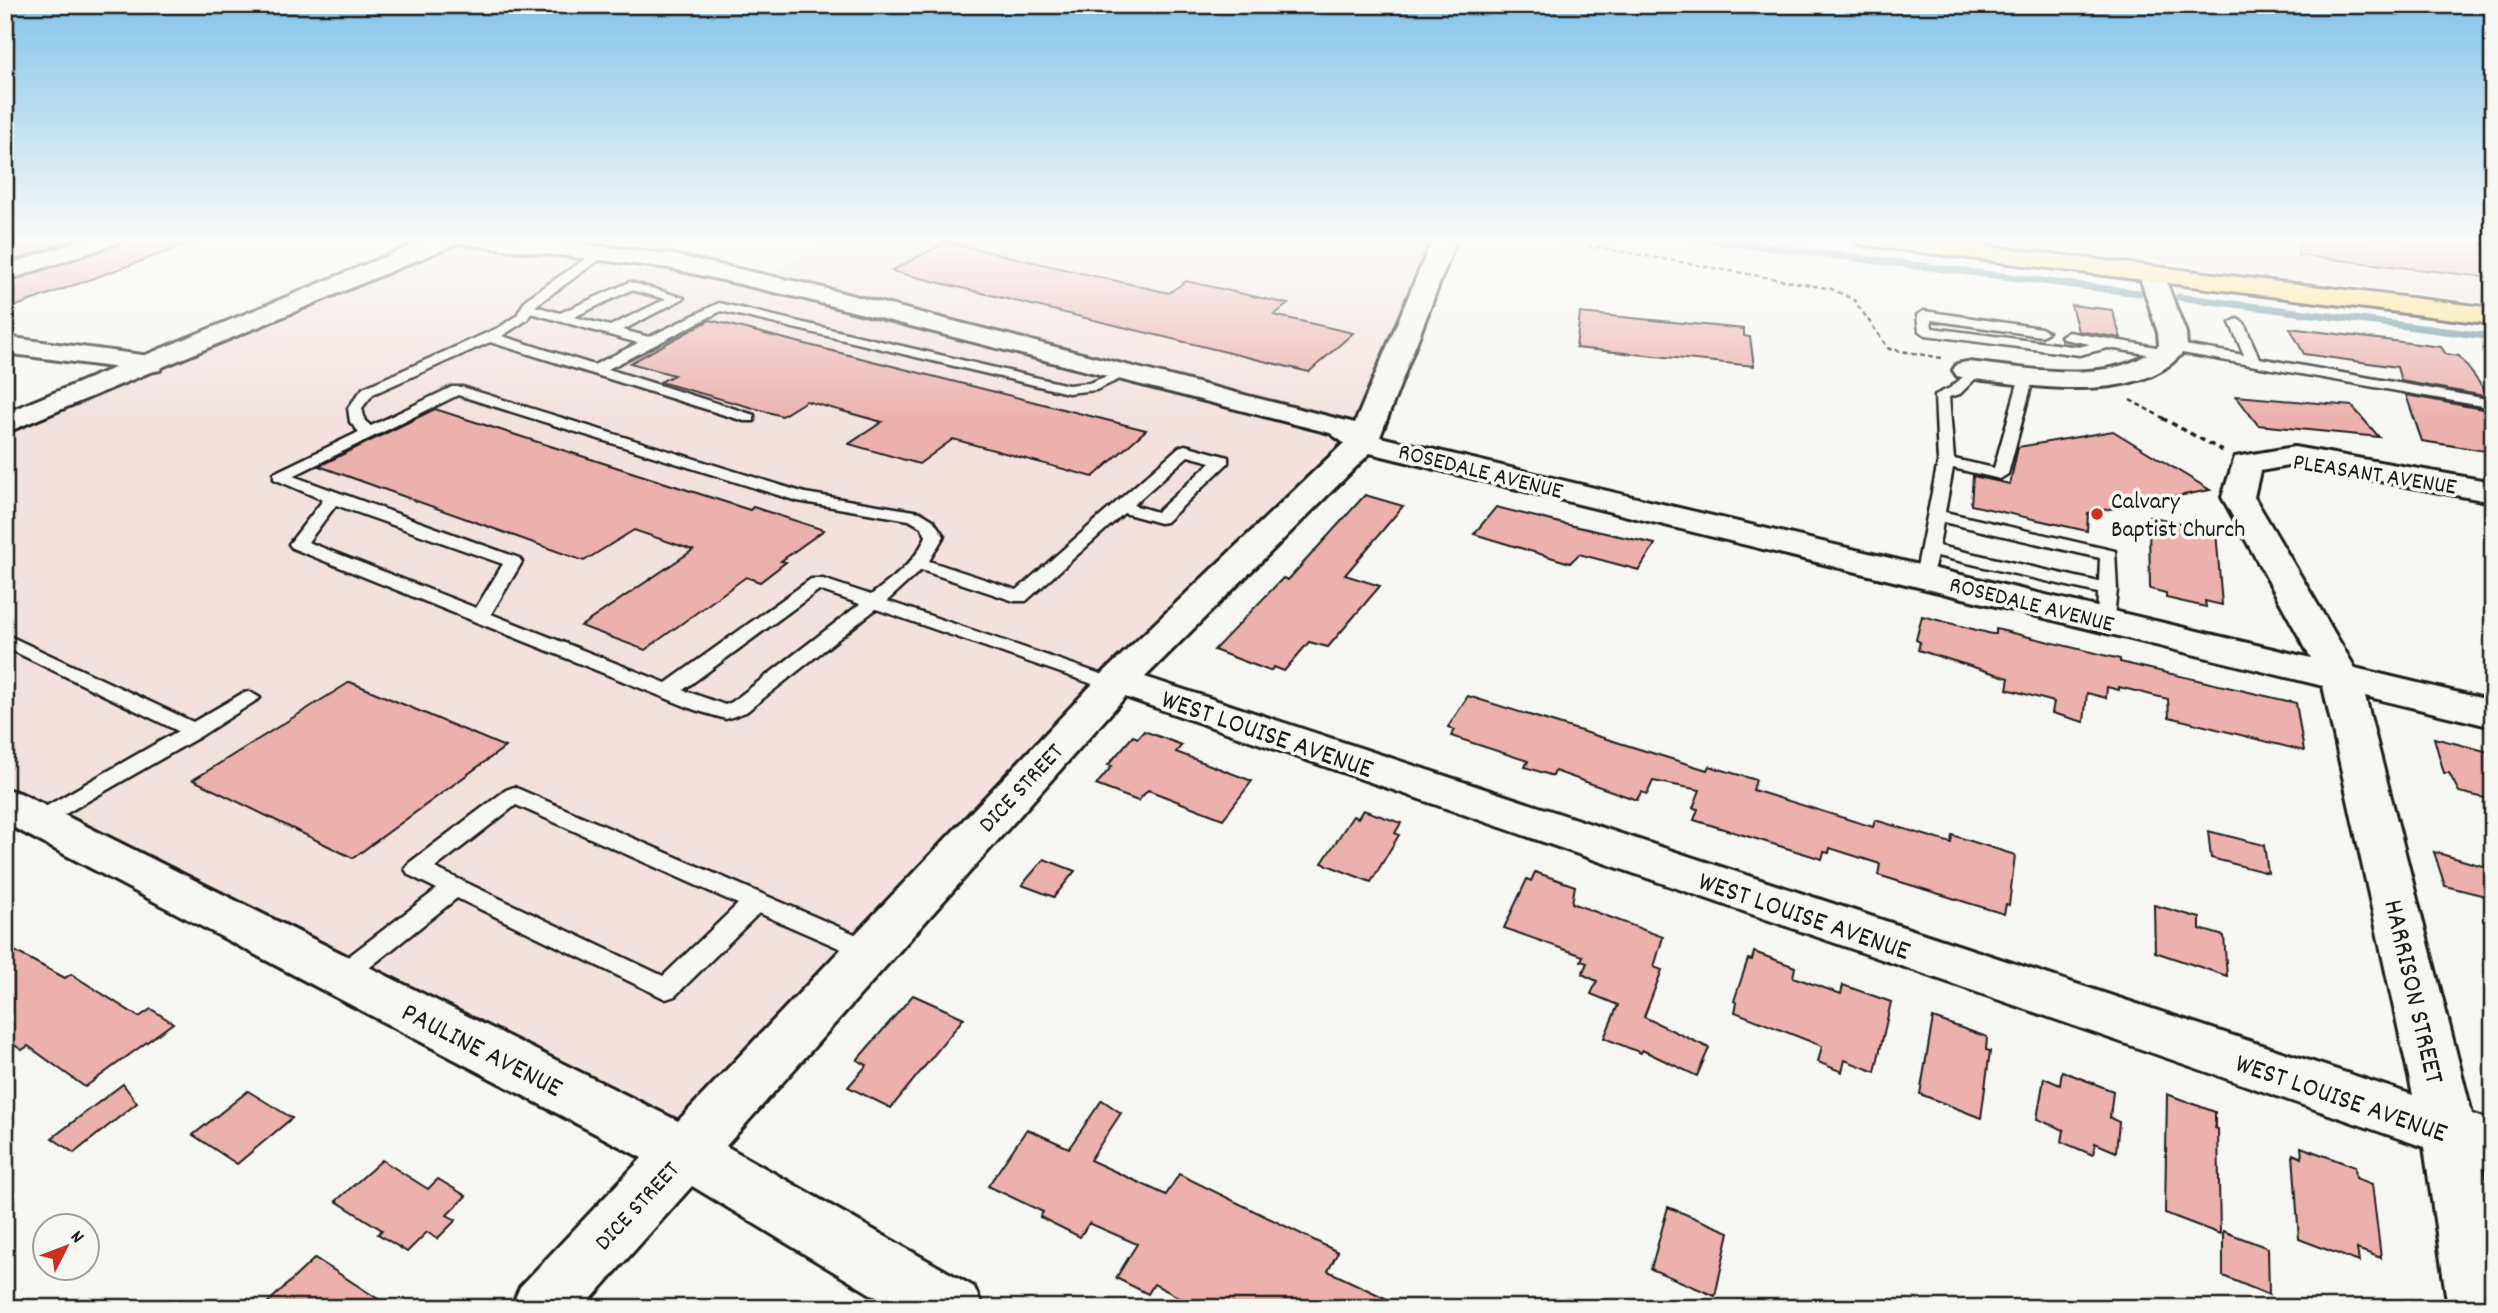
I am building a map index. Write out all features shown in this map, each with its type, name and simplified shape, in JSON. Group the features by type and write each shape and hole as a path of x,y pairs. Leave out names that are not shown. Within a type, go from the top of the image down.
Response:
{"main road":[{"path":"2357,299 2493,316"}],"street":[{"path":"5,424 304,299"},
{"name":"ROSEDALE AVENUE","path":"836,299 1341,427 1363,442 1927,563 2107,605 2341,677 2493,714"},
{"name":"DICE STREET","path":"542,1308 1116,683 1363,442 1420,299"},
{"path":"1971,370 2077,378 2130,374 2155,364 2170,350 2172,332 2160,299"},
{"path":"5,345 150,364"},
{"name":"PLEASANT AVENUE","path":"2341,677 2238,497 2246,464 2294,456 2493,492"},
{"name":"HARRISON STREET","path":"2341,677 2471,1139 2479,1308"},
{"name":"WEST LOUISE AVENUE","path":"1116,683 2471,1139"},
{"name":"PAULINE AVENUE","path":"22,812 685,1152 952,1308"}],"lane":[{"path":"369,433 358,422 355,408 368,391 490,337 522,317 527,308 539,299"},
{"path":"562,317 601,299"},
{"path":"611,331 675,299"},
{"path":"595,370 719,307 1068,389 1091,387 1126,373"},
{"path":"527,308 652,342"},
{"path":"2041,332 1924,315 1926,331 2079,351 2108,344"},
{"path":"2237,323 2254,362"},
{"path":"2068,336 2108,344 2254,362 2493,404"},
{"path":"490,337 748,418"},
{"path":"1927,563 1946,463 1942,395 1955,391 1971,370"},
{"path":"1946,463 2000,474 2027,376"},
{"path":"333,498 298,544 669,691 726,712 739,706 872,603 918,563 929,551 935,536 927,524 914,516 803,498 457,390 280,476 333,498 513,562 481,616"},
{"path":"918,563 1020,597 1185,450 1222,460 1160,518 1122,507"},
{"path":"1936,515 2109,555 2107,605"},
{"path":"669,691 817,583 1116,683"},
{"path":"5,640 194,731"},
{"path":"22,812 194,731 250,698"},
{"path":"755,902 666,989 417,869 514,795 869,951"},
{"path":"341,976 455,887"}],"shaded area":[{"path":"303,299 1420,299 1363,442 685,1152 5,804 5,424"},
{"path":"2463,299 2493,299 2493,303"}],"building":[{"path":"5,299 35,299 5,310"},
{"path":"1008,299 1267,299 1288,304 1274,315 1353,333 1309,372"},
{"path":"2071,305 2112,310 2121,338 2078,331"},
{"path":"1580,313 1744,329 1744,336 1750,337 1754,366 1576,348"},
{"path":"710,320 1146,430 1093,477 953,439 919,464 849,444 882,422 806,401 782,416 660,382 674,375 630,363"},
{"path":"2290,328 2441,347 2446,354 2459,356 2490,397 2401,381 2397,367 2304,354"},
{"path":"2406,395 2493,411 2493,452 2422,441"},
{"path":"2236,396 2352,406 2379,437 2258,425"},
{"path":"435,409 750,510 753,507 824,530 781,561 786,562 760,582 746,577 645,650 581,626 693,550 634,530 584,561 319,466"},
{"name":"Calvary Baptist Church","path":"2113,431 2210,490 2088,513 2087,531 1971,505 1973,476 2010,484 2018,447"},
{"path":"1365,495 1403,506 1345,575 1380,586 1328,647 1309,642 1284,671 1274,667 1270,671 1214,650 1283,578 1288,580"},
{"path":"1496,507 1655,544 1639,570 1579,554 1570,563 1474,534"},
{"path":"2149,516 2216,531 2222,605 2205,601 2206,607 2166,598 2166,593 2150,589"},
{"path":"1922,616 1992,634 1996,634 1996,629 2120,659 2120,662 2296,703 2304,751 2169,717 2168,699 2119,687 2119,690 2107,687 2106,698 2087,693 2084,722 2052,713 2054,702 2007,689 2009,678 1918,650 1920,642 1916,640"},
{"path":"350,682 505,747 353,858 193,780"},
{"path":"1468,696 1707,770 1709,766 1756,780 1753,790 1873,827 1875,820 1951,843 1952,835 2015,855 2009,905 2006,904 2004,914 1878,875 1880,864 1830,848 1829,853 1824,852 1822,859 1694,820 1698,809 1693,808 1700,790 1653,781 1647,794 1641,792 1637,800 1555,771 1553,776 1525,767 1528,761 1451,736 1455,730 1448,727"},
{"path":"1144,731 1182,745 1176,752 1252,781 1223,819 1148,790 1138,801 1096,785 1112,766 1108,765 1133,736 1138,738"},
{"path":"2434,738 2493,753 2493,800 2459,792 2449,773 2444,773"},
{"path":"1363,810 1401,823 1395,833 1399,835 1371,882 1322,863 1353,816 1358,818"},
{"path":"2208,831 2264,845 2268,873 2211,858"},
{"path":"2434,852 2493,869 2493,898 2445,886"},
{"path":"1044,859 1075,871 1054,897 1022,885"},
{"path":"1535,872 1575,886 1572,903 1663,937 1654,967 1662,970 1644,1017 1709,1048 1697,1076 1642,1050 1641,1053 1604,1038 1618,1005 1591,994 1597,981 1582,974 1587,963 1581,961 1583,956 1504,928 1527,879 1531,881"},
{"path":"2154,905 2200,918 2200,929 2224,936 2227,976 2155,952"},
{"path":"5,946 65,978 71,974 139,1017 151,1009 173,1023 85,1087 28,1046 22,1050 5,1039"},
{"path":"1754,952 1795,967 1793,977 1841,994 1843,985 1891,1002 1875,1072 1845,1060 1842,1072 1818,1062 1822,1046 1735,1012 1737,1003 1734,1001 1748,959 1752,960"},
{"path":"913,995 964,1018 891,1108 848,1087 867,1065 857,1060"},
{"path":"1933,1018 1987,1037 1986,1050 1990,1051 1981,1118 1920,1094"},
{"path":"2062,1071 2113,1091 2110,1118 2119,1122 2116,1152 2095,1143 2093,1155 2062,1142 2064,1130 2037,1119 2044,1078 2060,1085"},
{"path":"123,1084 137,1103 74,1153 52,1138"},
{"path":"248,1091 292,1118 237,1164 193,1135"},
{"path":"2167,1094 2215,1112 2215,1128 2218,1129 2220,1234 2165,1213"},
{"path":"1102,1100 1121,1113 1090,1160 1166,1195 1179,1174 1338,1252 1328,1271 1406,1308 1199,1308 1154,1284 1148,1294 1116,1278 1137,1244 1089,1223 1080,1237 1040,1217 1043,1212 988,1186 1027,1129 1069,1148"},
{"path":"2301,1147 2355,1167 2356,1178 2372,1184 2381,1258 2357,1249 2359,1262 2299,1239 2293,1154 2302,1158"},
{"path":"382,1160 428,1189 438,1179 466,1196 447,1215 456,1220 437,1239 427,1232 407,1252 378,1234 382,1230 336,1201"},
{"path":"1668,1207 1729,1232 1715,1296 1651,1269"},
{"path":"2223,1231 2268,1248 2269,1295 2223,1276"},
{"path":"315,1258 392,1308 262,1308"}],"waterway":[{"path":"2197,299 2493,337"}],"place":[{"name":"Calvary Baptist Church","path":"2097,514"}]}
